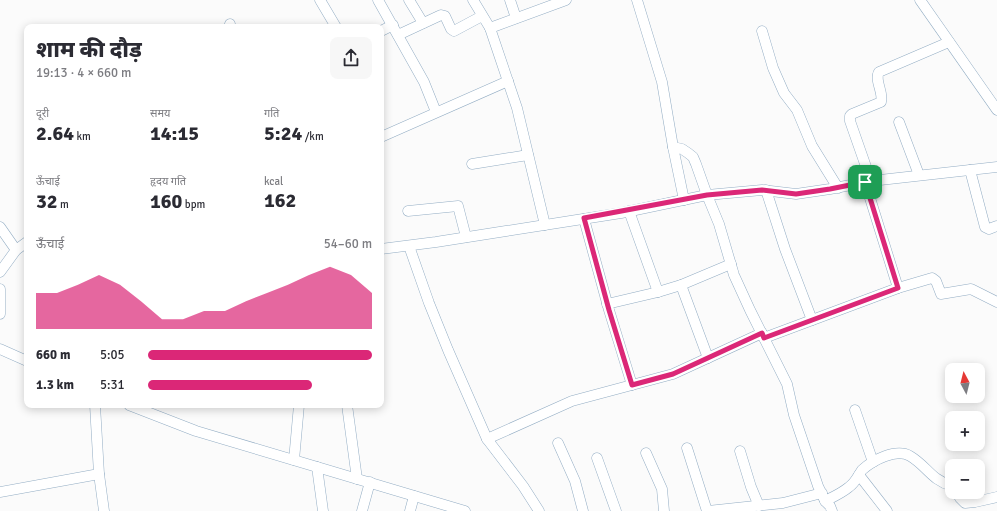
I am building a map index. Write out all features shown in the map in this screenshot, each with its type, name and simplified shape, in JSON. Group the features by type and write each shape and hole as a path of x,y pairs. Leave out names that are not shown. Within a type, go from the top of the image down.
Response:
{"street":[{"path":"320,0 334,24"},
{"path":"378,0 424,82 436,112"},
{"path":"409,0 423,23"},
{"path":"473,0 490,28 517,108 545,225"},
{"path":"510,0 516,18"},
{"path":"490,28 566,0"},
{"path":"637,0 662,82 684,200"},
{"path":"920,0 997,110"},
{"path":"398,35 439,16 444,15 450,29 454,31 482,16"},
{"path":"384,30 393,25"},
{"path":"762,31 773,68 784,93 798,110 812,146 838,188"},
{"path":"898,288 852,129 850,116 881,102 882,98 877,77 878,73 949,42"},
{"path":"384,136 508,81"},
{"path":"899,122 918,175"},
{"path":"673,147 682,149 693,157 719,224 734,275 786,384 794,415 818,486 832,511"},
{"path":"472,164 528,155"},
{"path":"384,249 545,225 629,211 707,195 766,190 796,194 838,188 868,181 997,166"},
{"path":"970,170 985,227 989,229 997,226"},
{"path":"766,190 785,249 812,320"},
{"path":"408,212 458,206 466,237"},
{"path":"629,211 658,292"},
{"path":"584,218 607,304 632,385"},
{"path":"0,227 16,250"},
{"path":"0,272 16,250 24,244"},
{"path":"409,246 429,303 487,439 523,486 539,511"},
{"path":"607,304 658,292 731,264"},
{"path":"487,439 572,402 673,374 763,336 812,320 898,288 932,278 936,281 941,294 971,289 997,302"},
{"path":"681,284 708,358"},
{"path":"0,289 0,314"},
{"path":"0,349 24,360"},
{"path":"96,408 99,474 104,511"},
{"path":"137,408 196,431 370,482 462,511"},
{"path":"294,460 299,408"},
{"path":"347,408 357,479"},
{"path":"855,410 873,462"},
{"path":"558,443 575,481 583,511"},
{"path":"687,448 708,511 747,509 824,497 850,487 863,470 873,462 892,454 900,453 911,457 938,480 945,483"},
{"path":"740,451 751,487 759,506"},
{"path":"646,453 662,489 664,511"},
{"path":"597,458 616,511"},
{"path":"317,467 322,511"},
{"path":"0,492 99,474"},
{"path":"859,475 887,511"},
{"path":"362,511 370,482"},
{"path":"410,511 414,496"},
{"path":"962,499 966,502 975,502 997,498"}],"route":[{"path":"865,182 898,288 764,338 762,333 673,374 632,385 609,310 584,218 707,195 762,190 796,194 865,182"}]}
